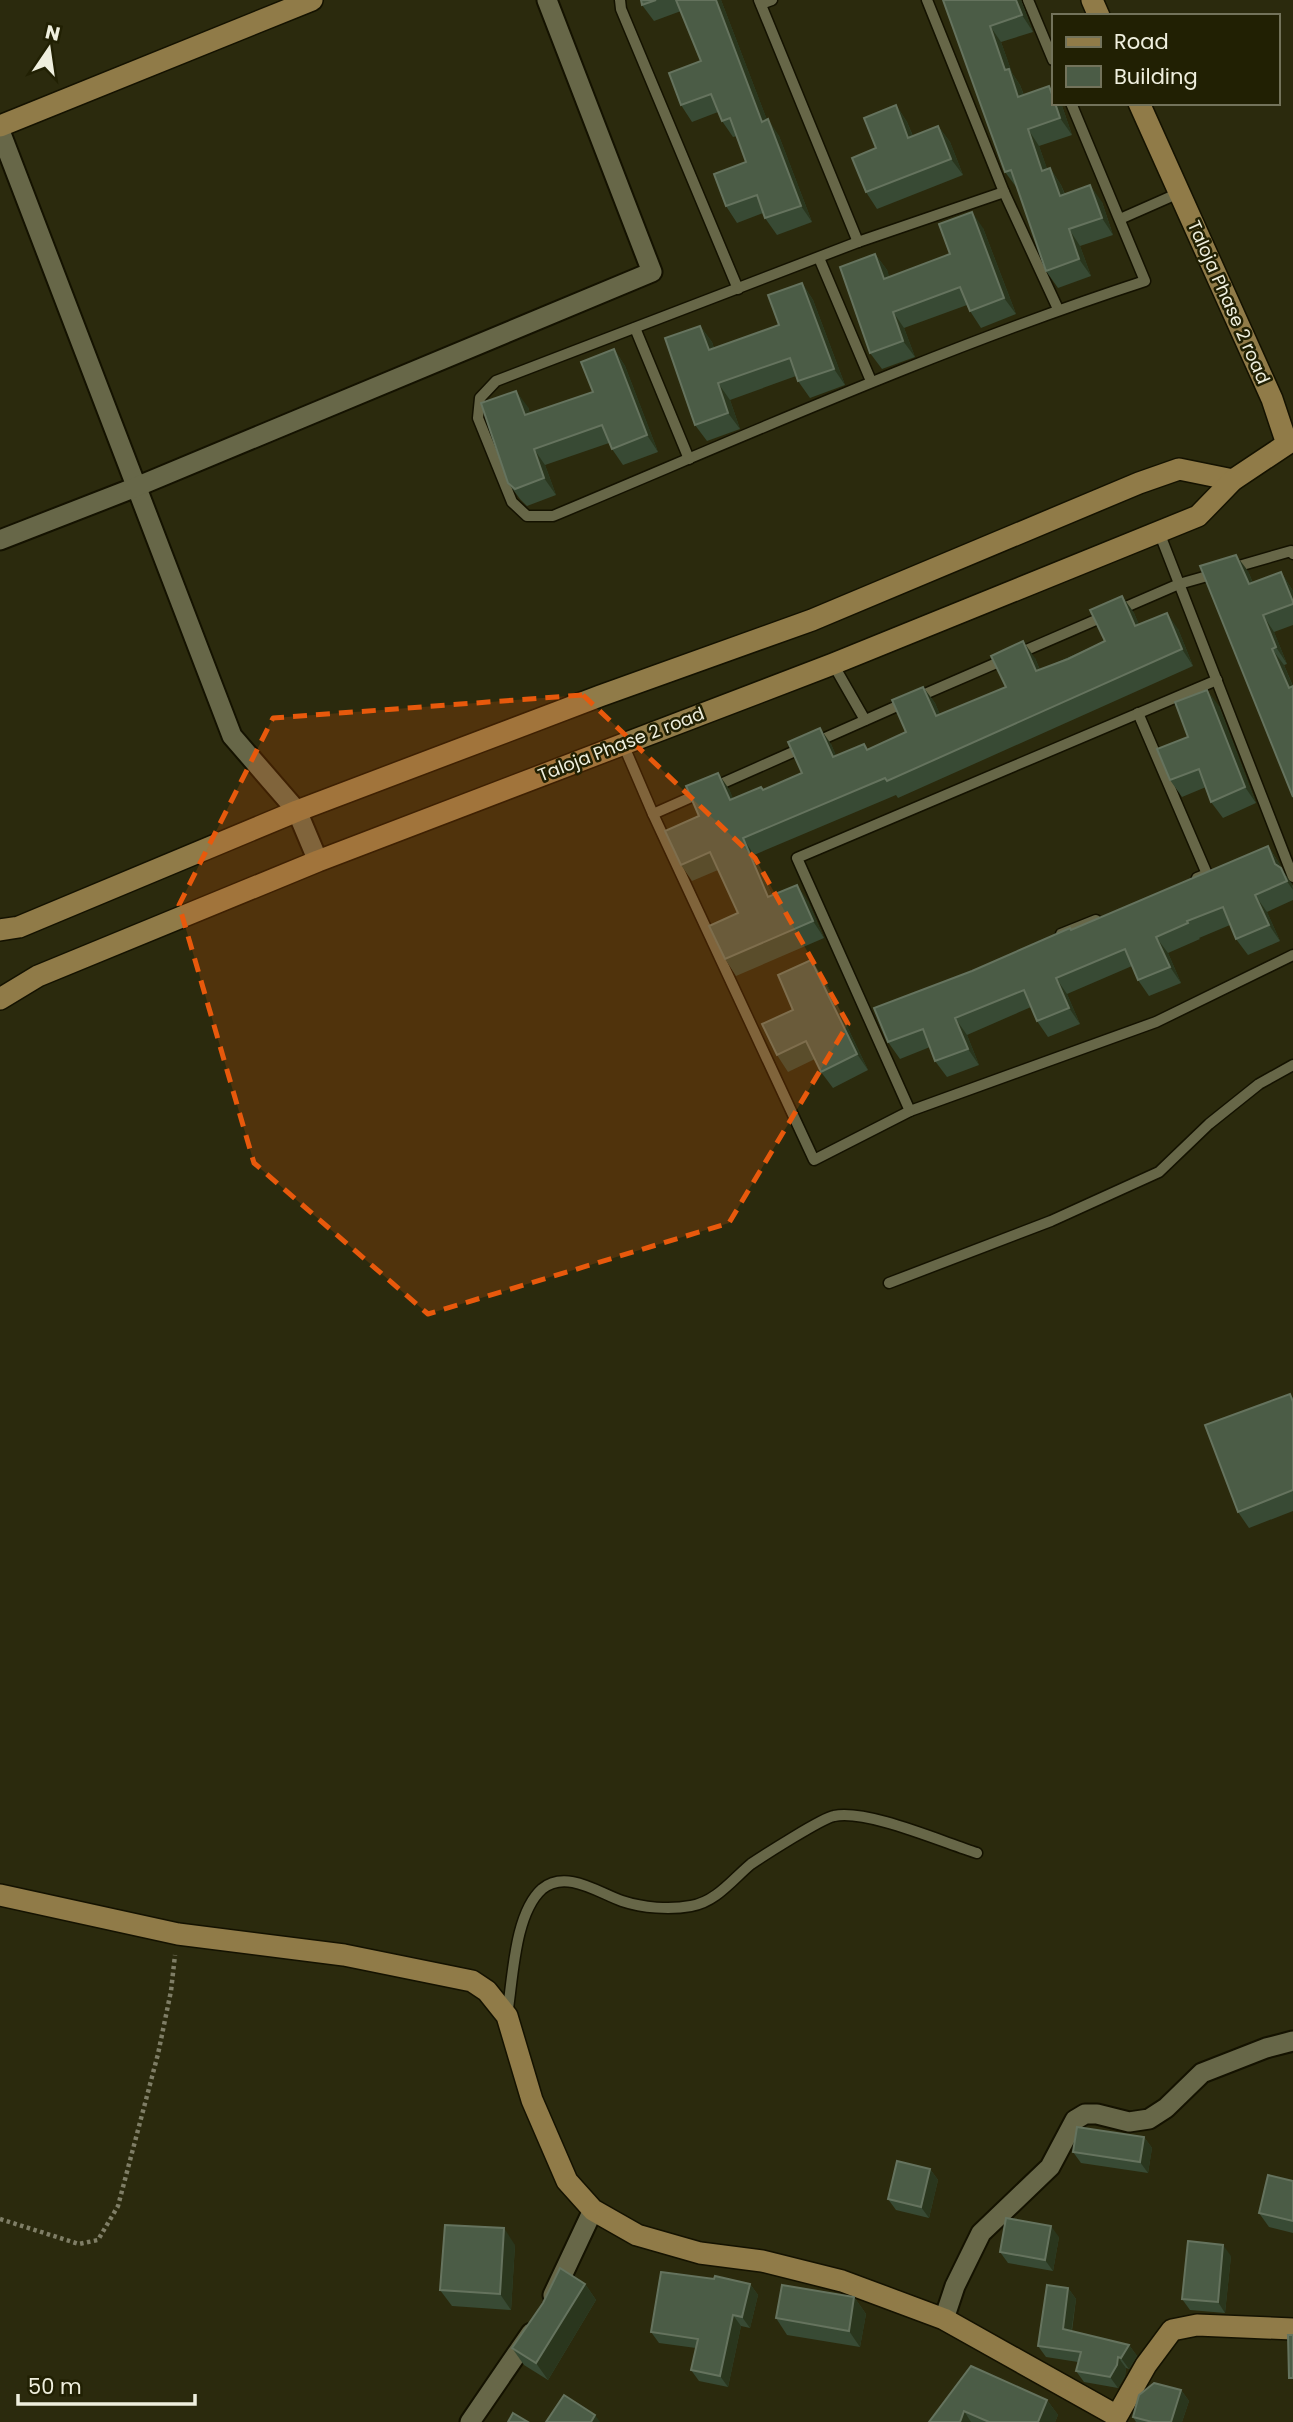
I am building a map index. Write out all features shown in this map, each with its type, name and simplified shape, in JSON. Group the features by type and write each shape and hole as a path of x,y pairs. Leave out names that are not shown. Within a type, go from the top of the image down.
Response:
{"street":[{"path":"0,126 312,0"},
{"path":"0,540 136,487 652,272 547,0"},
{"name":"Taloja Phase 2 road","path":"0,999 38,976 318,862 833,664 1198,516 1233,480 1291,447 1140,105"},
{"path":"0,131 232,736 297,811 318,862"},
{"path":"6,931 297,811 600,695 812,620 1152,478 1179,469 1233,480"},
{"path":"0,992 38,976"},
{"path":"0,1895 178,1934 344,1955 472,1981 487,1992 507,2016 532,2100 567,2181 593,2210 637,2235 700,2253 762,2261 842,2281 944,2319 1116,2419 1146,2365 1172,2330 1197,2325 1293,2329"},
{"path":"944,2319 955,2286 981,2233 1050,2166 1075,2120 1084,2115 1097,2114 1129,2122 1149,2119 1166,2108 1202,2073 1266,2048 1293,2041"},
{"path":"471,2422 544,2313 593,2210"}],"lane":[{"path":"620,0 621,9 738,289"},
{"path":"772,0 760,2 858,243"},
{"path":"927,0 1004,192 1058,309"},
{"path":"1028,0 1052,58"},
{"path":"1004,192 858,243 496,381 480,398 478,418 512,502 527,516 553,516 872,381 1058,309 1145,281 1072,105"},
{"path":"1120,219 1180,193"},
{"path":"819,258 872,381"},
{"path":"635,328 690,459"},
{"path":"1159,532 1293,877"},
{"path":"653,814 1179,584 1291,551 1293,554"},
{"path":"833,664 865,720"},
{"path":"909,1111 797,858 1217,680"},
{"path":"1138,713 1207,874 1181,885"},
{"path":"622,743 814,1160 909,1111 1156,1022 1293,955"},
{"path":"1055,936 1106,916"},
{"path":"866,1014 879,1009"},
{"path":"889,1283 1051,1221 1159,1172 1209,1124 1259,1084 1293,1065"},
{"path":"507,2016 519,1938 529,1906 543,1888 558,1882 575,1882 623,1902 660,1908 693,1906 716,1896 753,1863 830,1816 847,1814 879,1821 977,1853"}],"path":[{"path":"0,2220 79,2244 98,2240 118,2206 155,2067 172,1992 178,1934"}],"highlighted area":[{"path":"583,695 755,858 848,1024 729,1223 428,1314 254,1163 179,905 273,718"}],"building":[{"path":"641,0 656,0 642,5"},
{"path":"676,0 716,0 762,122 768,119 801,206 765,218 757,195 726,206 714,174 746,162 730,118 722,121 711,94 681,105 669,73 701,61"},
{"path":"943,0 1016,0 1022,15 990,26 1005,70 1009,69 1018,97 1049,86 1052,94 1052,105 1056,105 1060,118 1028,129 1042,171 1050,168 1060,196 1090,185 1102,218 1069,229 1079,259 1046,271 1011,170 1005,172"},
{"path":"896,105 908,138 938,126 951,159 866,192 852,158 876,148 864,118"},
{"path":"972,212 1004,298 970,311 960,287 893,312 903,341 870,353 840,267 875,254 884,279 950,254 939,224"},
{"path":"802,283 834,369 798,381 790,358 718,383 728,413 695,425 665,338 700,326 709,350 779,325 768,295"},
{"path":"614,349 647,435 612,449 602,425 534,449 544,478 515,489 508,483 481,403 516,391 525,415 593,392 581,362"},
{"path":"1236,555 1249,584 1281,572 1293,602 1263,615 1276,647 1272,649 1289,688 1293,686 1293,797 1200,566"},
{"path":"1122,596 1135,626 1167,613 1182,649 887,781 885,778 743,838 768,897 797,885 813,921 725,959 709,926 738,913 710,852 681,865 665,831 699,816 686,786 718,773 730,800 761,787 763,790 802,773 788,742 820,728 833,757 864,744 867,750 906,732 892,700 923,687 936,716 1006,687 991,656 1023,641 1036,671 1068,659 1105,641 1090,610"},
{"path":"1207,690 1245,787 1211,802 1199,769 1170,780 1157,749 1188,737 1175,702"},
{"path":"1268,846 1275,864 1281,868 1287,881 1255,895 1269,925 1236,939 1223,907 1187,921 1188,923 1156,937 1170,967 1138,980 1125,949 1056,978 1069,1008 1037,1021 1024,990 955,1018 968,1049 935,1061 923,1029 888,1042 874,1008 972,971"},
{"path":"811,960 857,1054 821,1072 806,1041 777,1055 762,1024 793,1010 778,975"},
{"path":"1290,1394 1293,1402 1293,1490 1238,1512 1205,1425"},
{"path":"1077,2127 1144,2137 1140,2162 1073,2152"},
{"path":"897,2161 930,2169 921,2207 888,2199"},
{"path":"1268,2175 1293,2181 1293,2221 1259,2213"},
{"path":"1006,2218 1051,2226 1045,2260 1000,2252"},
{"path":"445,2225 504,2228 500,2294 440,2290"},
{"path":"1188,2241 1223,2245 1218,2302 1182,2299"},
{"path":"560,2268 585,2284 536,2363 512,2348 543,2303"},
{"path":"661,2272 714,2279 715,2276 750,2284 742,2317 733,2315 720,2376 691,2370 698,2339 651,2332"},
{"path":"782,2285 854,2297 849,2331 776,2318"},
{"path":"1047,2285 1068,2288 1063,2329 1129,2345 1121,2358 1118,2357 1110,2377 1076,2371 1081,2352 1038,2346"},
{"path":"1288,2335 1293,2335 1293,2378 1289,2378"},
{"path":"971,2366 1047,2400 1038,2422 989,2422 964,2411 960,2422 929,2422"},
{"path":"1154,2383 1181,2390 1171,2422 1152,2422 1133,2417 1139,2395"},
{"path":"564,2395 595,2415 591,2422 546,2422"},
{"path":"513,2413 528,2422 508,2422"}]}
